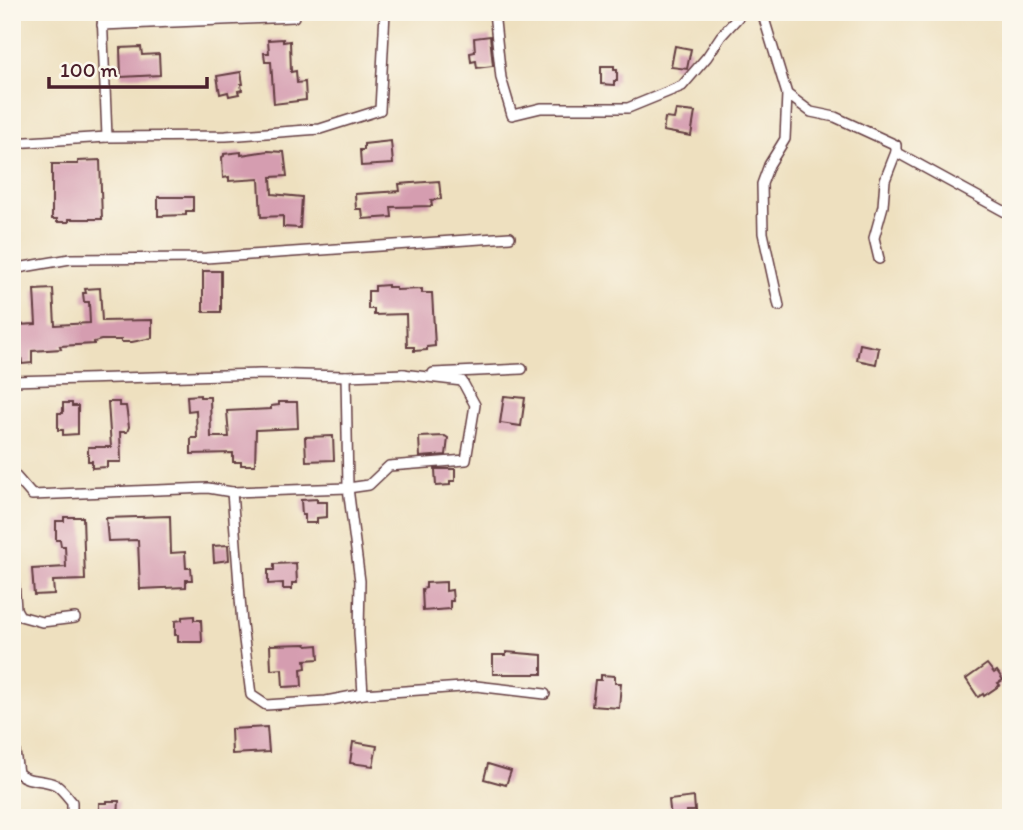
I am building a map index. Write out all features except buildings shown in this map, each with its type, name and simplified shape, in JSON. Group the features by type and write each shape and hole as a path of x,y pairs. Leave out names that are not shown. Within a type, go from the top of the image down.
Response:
{"street":[{"path":"102,12 107,137"},
{"path":"12,143 107,137 226,136 320,129 380,110 385,12"},
{"path":"494,12 501,78 512,115 541,108 628,108 682,86 708,57 720,36 743,12"},
{"path":"762,12 786,94 785,139 762,184 763,233 779,306"},
{"path":"102,26 180,17 294,17"},
{"path":"786,94 811,113 835,117 897,145 897,152 885,180 883,206 874,237 879,259"},
{"path":"897,152 1011,215"},
{"path":"12,269 70,259 206,258 510,237"},
{"path":"12,382 260,374 346,376 522,369"},
{"path":"12,472 33,495 208,488 232,492 348,488 369,485 388,466 466,460 475,405 461,380 402,374"},
{"path":"346,376 348,488 360,580 359,632 363,694"},
{"path":"232,492 242,624 251,695 265,705 326,701 363,694 476,686 545,694"},
{"path":"12,552 16,609 20,616 42,622 75,618"},
{"path":"12,681 12,705"},
{"path":"12,730 18,773 25,779 46,781 58,786 72,802 72,818"}]}
